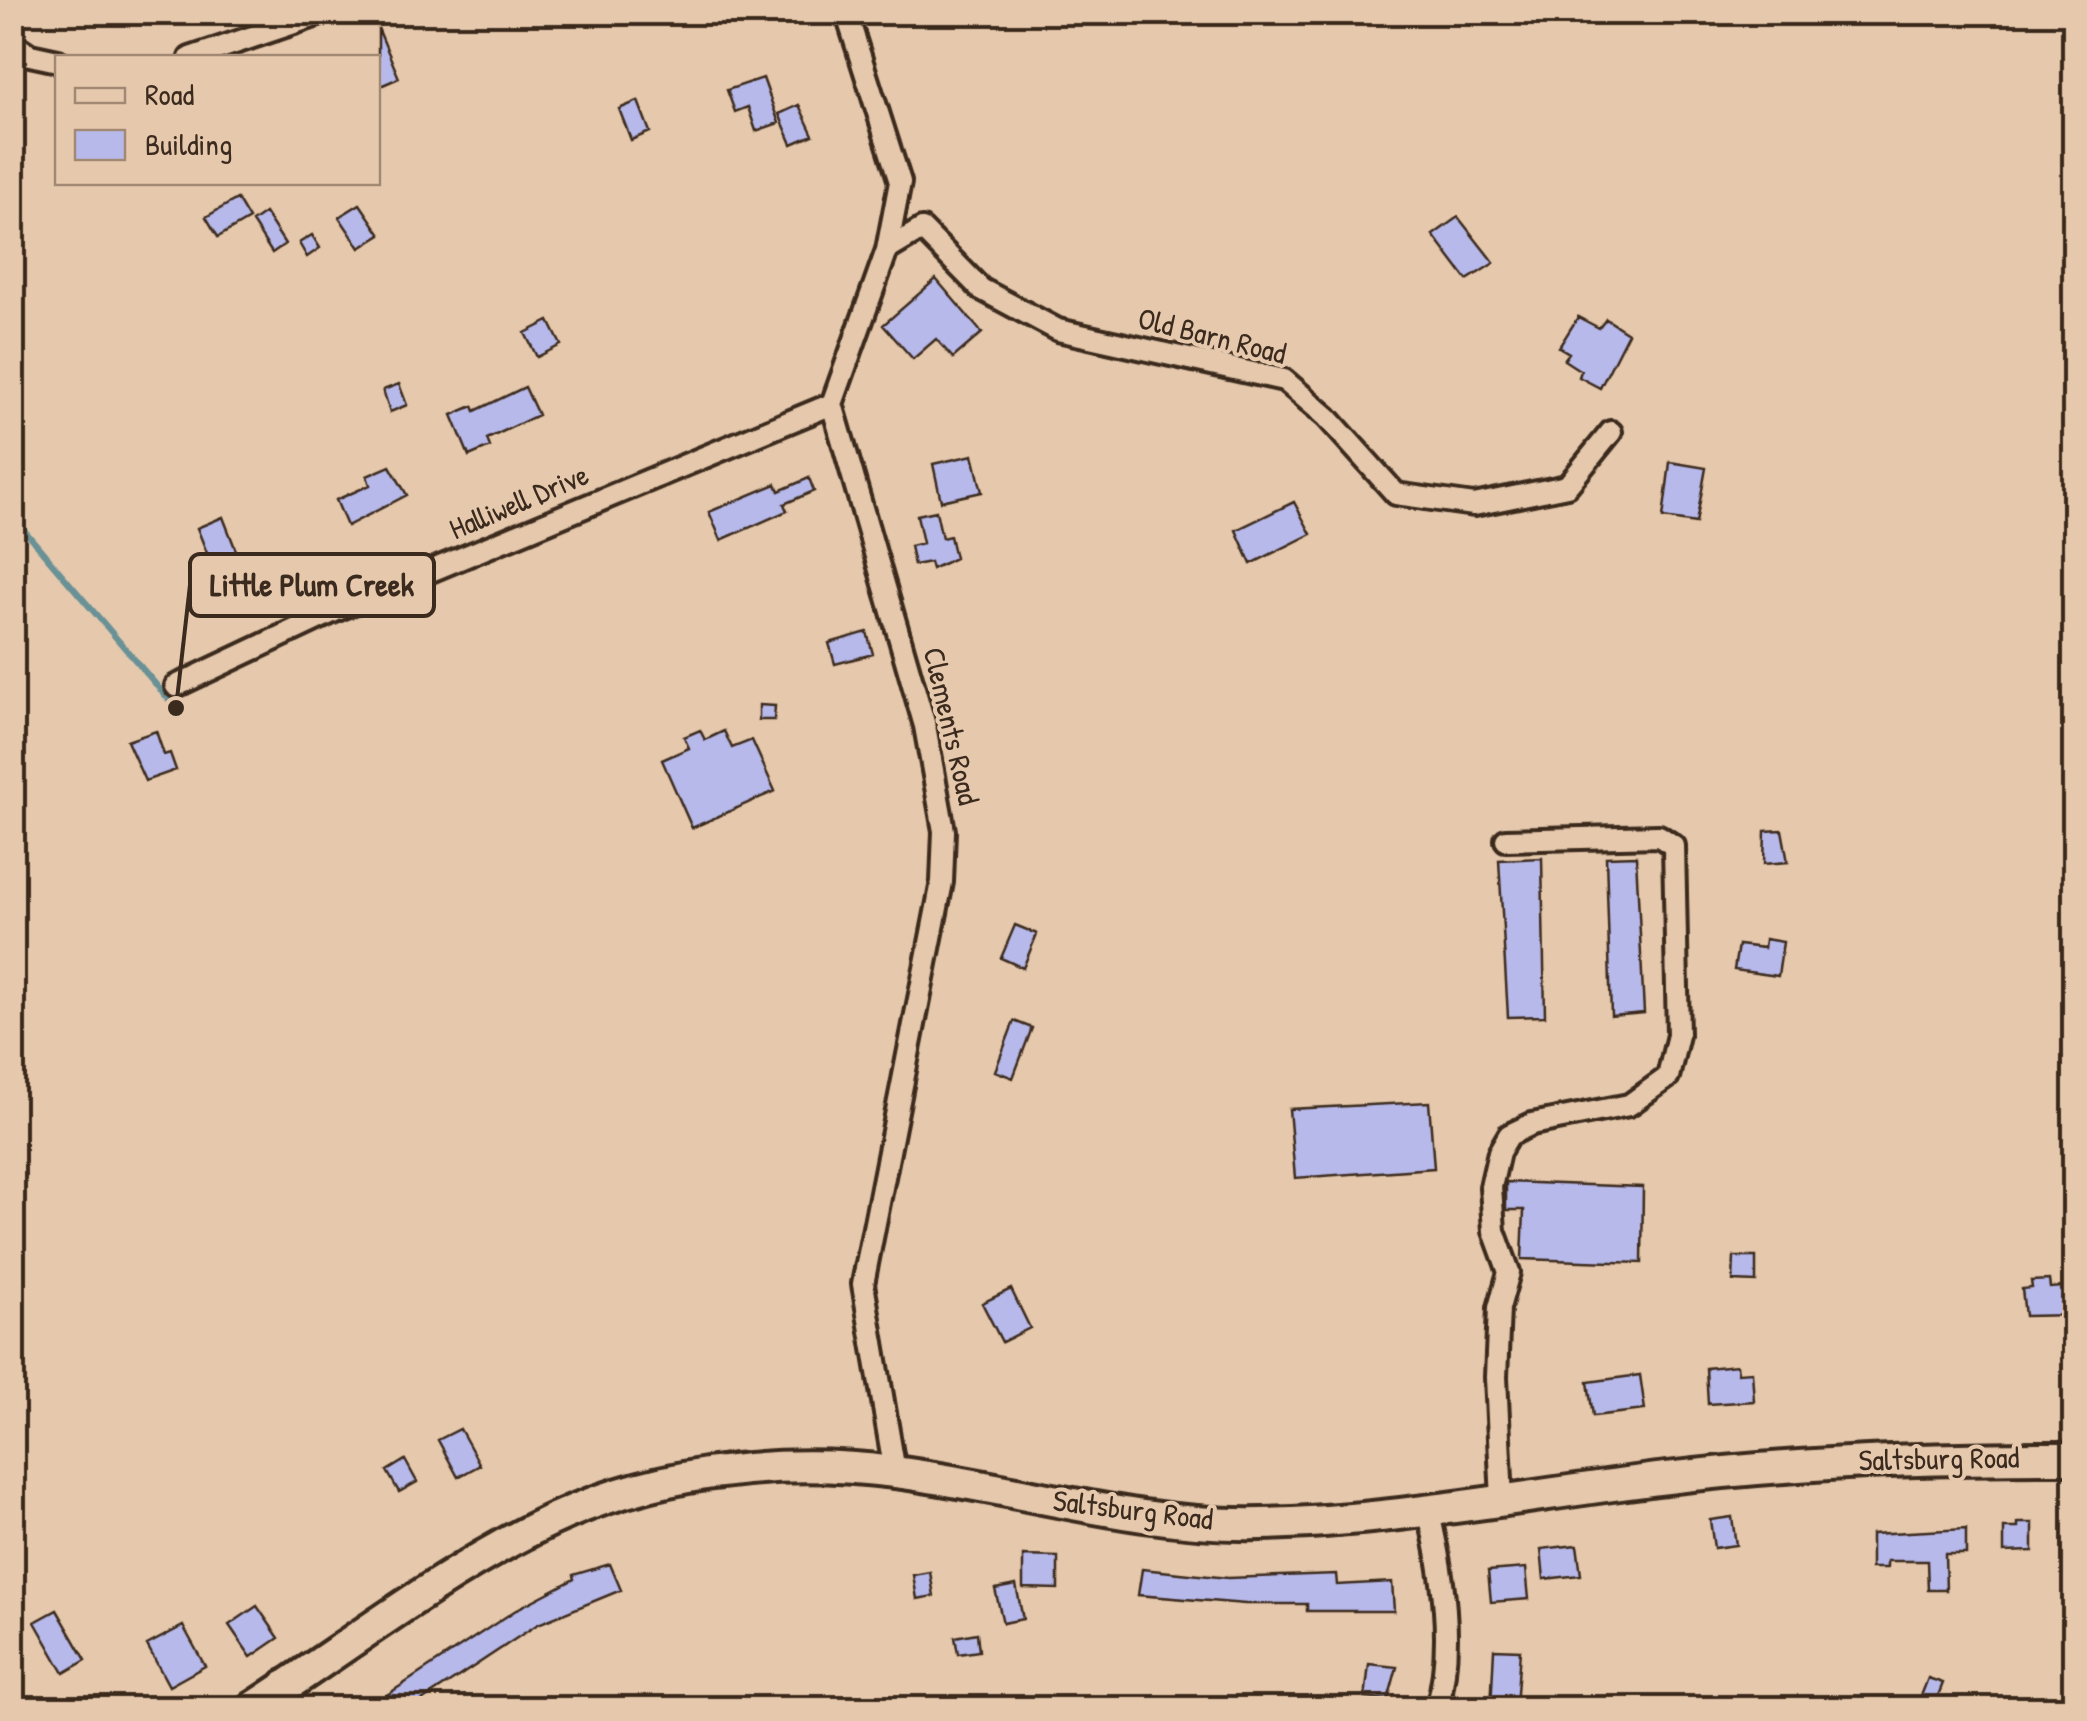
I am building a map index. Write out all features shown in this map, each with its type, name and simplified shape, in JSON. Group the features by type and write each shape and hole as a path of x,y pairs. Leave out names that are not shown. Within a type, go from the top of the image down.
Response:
{"main road":[{"name":"Saltsburg Road","path":"253,1708 467,1566 538,1526 676,1479 737,1470 832,1466 895,1472 1156,1517 1258,1524 1428,1510 1853,1459 2074,1458"}],"street":[{"path":"199,55 327,12"},
{"path":"832,404 887,250 900,182 846,12"},
{"path":"12,44 30,55 55,60"},
{"name":"Old Barn Road","path":"887,250 922,229 980,289 1058,330 1284,380 1327,417 1396,494 1474,505 1567,486 1611,432"},
{"name":"Halliwell Drive","path":"176,686 339,609 832,404"},
{"name":"Clements Road","path":"832,404 925,726 944,832 942,882 863,1284 895,1472"},
{"path":"1502,1500 1496,1377 1500,1308 1510,1272 1493,1216 1491,1187 1500,1152 1509,1135 1532,1124 1629,1105 1668,1077 1678,1035 1674,846 1659,836 1506,840"},
{"path":"1428,1510 1443,1574 1443,1687 1437,1708"}],"building":[{"path":"378,28 399,78 380,86 380,55"},
{"path":"763,78 779,123 756,131 748,107 735,112 727,90"},
{"path":"638,101 650,132 631,140 619,109"},
{"path":"799,105 813,135 792,144 779,114"},
{"path":"237,199 249,219 218,237 206,217"},
{"path":"360,204 381,235 360,248 339,217"},
{"path":"265,213 285,244 272,253 252,222"},
{"path":"1458,217 1494,263 1467,280 1433,235"},
{"path":"312,235 320,248 307,257 299,243"},
{"path":"936,279 982,333 953,358 936,339 913,359 883,325"},
{"path":"1578,317 1599,328 1606,319 1628,333 1600,388 1579,377 1581,371 1564,360 1569,353 1559,347"},
{"path":"549,321 561,345 537,357 525,333"},
{"path":"399,384 407,405 390,412 383,390"},
{"path":"525,387 538,415 487,439 490,447 469,456 452,415 473,406 475,411"},
{"path":"973,455 982,492 941,501 933,464"},
{"path":"1670,462 1706,468 1696,523 1663,518"},
{"path":"390,466 407,495 347,526 336,500 370,485 367,476"},
{"path":"809,478 814,491 784,504 787,511 721,540 709,512 776,484 779,491"},
{"path":"1294,502 1311,534 1251,564 1236,530"},
{"path":"936,511 942,538 950,536 955,558 932,569 930,562 914,565 910,546 923,543 917,515"},
{"path":"223,517 239,558 213,568 197,528"},
{"path":"867,632 873,654 835,664 829,643"},
{"path":"759,705 775,706 774,720 759,720"},
{"path":"700,730 705,740 724,731 732,748 752,740 775,791 692,828 662,760 689,748 684,737"},
{"path":"156,731 164,755 170,753 176,770 145,781 127,741"},
{"path":"1782,830 1788,862 1764,864 1765,831"},
{"path":"1636,856 1644,1013 1611,1016 1606,857"},
{"path":"1542,858 1545,1016 1508,1017 1499,860"},
{"path":"1015,925 1037,934 1023,968 1001,958"},
{"path":"1765,939 1783,942 1778,976 1734,970 1738,945 1764,948"},
{"path":"1014,1021 1032,1028 1013,1078 995,1071"},
{"path":"1429,1102 1434,1168 1295,1178 1289,1109"},
{"path":"1506,1182 1643,1187 1642,1263 1522,1259 1524,1210 1506,1210"},
{"path":"1734,1257 1756,1257 1756,1282 1733,1281"},
{"path":"2049,1280 2050,1288 2074,1286 2074,1315 2025,1316 2022,1289 2032,1288 2031,1281"},
{"path":"1011,1289 1030,1328 1002,1342 982,1303"},
{"path":"1737,1365 1738,1373 1752,1372 1754,1401 1708,1404 1706,1368"},
{"path":"1640,1375 1645,1410 1593,1416 1588,1382"},
{"path":"460,1429 480,1465 458,1477 438,1440"},
{"path":"405,1460 417,1482 399,1492 387,1471"},
{"path":"1732,1517 1736,1545 1714,1548 1710,1520"},
{"path":"2018,1523 2033,1523 2033,1551 2004,1552 2004,1528 2018,1528"},
{"path":"1966,1529 1966,1554 1945,1554 1946,1590 1928,1590 1927,1561 1887,1561 1887,1568 1871,1568 1871,1534"},
{"path":"1577,1545 1581,1575 1544,1579 1541,1549"},
{"path":"1023,1556 1058,1557 1058,1589 1023,1588"},
{"path":"610,1564 621,1590 538,1624 411,1708 367,1708 519,1608 574,1579 573,1575"},
{"path":"1526,1568 1529,1599 1491,1602 1488,1571"},
{"path":"1142,1569 1228,1578 1336,1574 1337,1585 1392,1582 1394,1611 1307,1611 1307,1604 1245,1604 1138,1595"},
{"path":"930,1572 934,1596 917,1599 913,1575"},
{"path":"1016,1585 1023,1619 1003,1623 995,1589"},
{"path":"257,1606 279,1638 251,1657 229,1625"},
{"path":"57,1610 86,1660 64,1673 35,1622"},
{"path":"183,1626 205,1666 169,1686 147,1645"},
{"path":"977,1633 979,1651 958,1654 955,1637"},
{"path":"1494,1649 1520,1650 1516,1708 1491,1708"},
{"path":"1369,1664 1397,1667 1388,1700 1365,1698"},
{"path":"1928,1678 1943,1683 1936,1701 1921,1696"}],"waterway":[{"path":"12,516 176,708"}],"place":[{"name":"Little Plum Creek","path":"176,708"}]}
